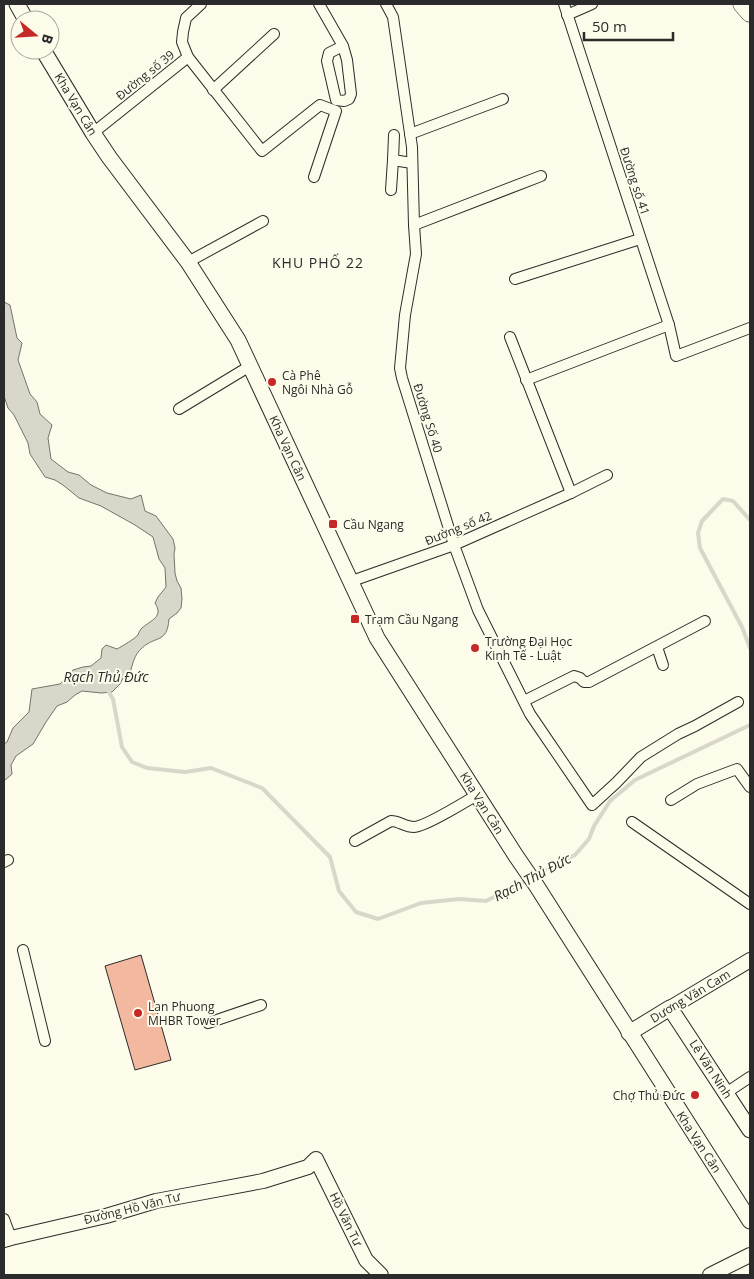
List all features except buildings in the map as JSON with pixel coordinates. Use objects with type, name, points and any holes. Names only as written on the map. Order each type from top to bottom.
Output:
[{"type":"highway","points":[[742,4],[750,13]]},
{"type":"main road","name":"Kha Vạn Cân","points":[[49,60],[93,133],[188,262],[238,340],[377,638],[750,1221]]},
{"type":"main road","name":"Dương Văn Cam","points":[[630,1033],[670,1008]]},
{"type":"main road","name":"Lê Văn Ninh","points":[[670,1008],[750,1130]]},
{"type":"street","name":"Đường số 39","points":[[93,133],[188,57],[182,42],[186,18],[201,4]]},
{"type":"street","points":[[319,4],[343,46],[347,60],[351,94],[349,99],[344,101],[336,100],[327,61],[329,53],[343,46]]},
{"type":"street","name":"Đường Số 40","points":[[386,4],[393,17],[410,134],[416,254],[405,315],[400,368],[454,545],[478,610],[530,714],[592,805],[616,784],[640,758],[678,734],[738,702]]},
{"type":"street","name":"Đường số 41","points":[[564,4],[669,325],[676,356],[750,328]]},
{"type":"street","points":[[567,15],[592,4]]},
{"type":"street","points":[[213,90],[274,34]]},
{"type":"street","points":[[188,57],[262,151],[320,105],[336,110],[314,177]]},
{"type":"street","points":[[410,134],[503,99]]},
{"type":"street","points":[[391,190],[394,135]]},
{"type":"street","points":[[393,160],[412,163]]},
{"type":"street","points":[[414,225],[541,176]]},
{"type":"street","points":[[188,262],[263,221]]},
{"type":"street","points":[[515,279],[640,239]]},
{"type":"street","points":[[526,380],[669,325]]},
{"type":"street","points":[[510,336],[571,493]]},
{"type":"street","points":[[179,409],[250,366]]},
{"type":"street","name":"Đường số 42","points":[[352,582],[454,545],[607,475]]},
{"type":"street","points":[[524,701],[574,676],[584,682],[589,682],[705,621]]},
{"type":"street","points":[[657,647],[663,665]]},
{"type":"street","points":[[671,800],[697,784],[738,769],[750,788]]},
{"type":"street","points":[[355,841],[391,821],[416,827],[439,817],[477,795]]},
{"type":"street","points":[[632,822],[750,904]]},
{"type":"street","points":[[23,950],[45,1042]]},
{"type":"street","name":"Dương Văn Cam","points":[[670,1008],[750,960]]},
{"type":"street","points":[[208,1023],[261,1005]]},
{"type":"street","points":[[726,1093],[750,1078]]},
{"type":"street","name":"Đường Hồ Văn Tư","points":[[7,1239],[106,1216],[156,1201],[263,1181],[308,1167],[316,1159]]},
{"type":"street","name":"Hồ Văn Tư","points":[[316,1159],[366,1260],[381,1275]]},
{"type":"street","points":[[4,1219],[7,1239]]},
{"type":"street","points":[[710,1275],[750,1256]]},
{"type":"water","name":"Rạch Thủ Đức","points":[[4,302],[10,305],[17,338],[22,343],[18,360],[30,394],[37,402],[40,414],[52,425],[48,438],[51,459],[68,472],[79,475],[91,485],[107,493],[131,499],[141,495],[145,511],[156,516],[173,539],[175,573],[181,588],[182,599],[181,608],[169,619],[166,632],[137,653],[130,673],[123,678],[120,684],[112,692],[82,691],[67,702],[57,706],[33,744],[16,756],[11,765],[12,774],[4,781],[4,744],[7,742],[13,728],[29,712],[32,689],[60,684],[73,670],[91,666],[101,658],[102,649],[106,645],[117,649],[134,639],[142,628],[157,615],[155,603],[166,587],[165,568],[159,559],[153,537],[101,506],[79,498],[55,480],[45,477],[30,454],[28,443],[14,415],[8,408],[4,396]]},
{"type":"waterway","name":"Rạch Thủ Đức","points":[[750,520],[733,501],[723,499],[702,521],[698,533],[700,548],[742,627],[750,648]]},
{"type":"waterway","name":"Rạch Thủ Đức","points":[[107,689],[113,699],[122,747],[132,762],[147,768],[185,772],[211,768],[262,788],[330,857],[339,891],[356,912],[378,919],[421,903],[459,899],[486,901],[527,880]]},
{"type":"waterway","name":"Rạch Thủ Đức","points":[[535,875],[575,855],[589,839],[594,826],[610,801],[635,780],[750,725]]},
{"type":"place","name":"Cà Phê Ngôi Nhà Gỗ","points":[[272,382]]},
{"type":"place","name":"Cầu Ngang","points":[[333,524]]},
{"type":"place","name":"Trạm Cầu Ngang","points":[[355,619]]},
{"type":"place","name":"Trường Đại Học Kinh Tế - Luật","points":[[475,648]]},
{"type":"place","name":"Lan Phuong MHBR Tower","points":[[138,1013]]},
{"type":"place","name":"Chợ Thủ Đức","points":[[695,1095]]},
{"type":"district","name":"KHU PHỐ 22","points":[[318,262]]}]
